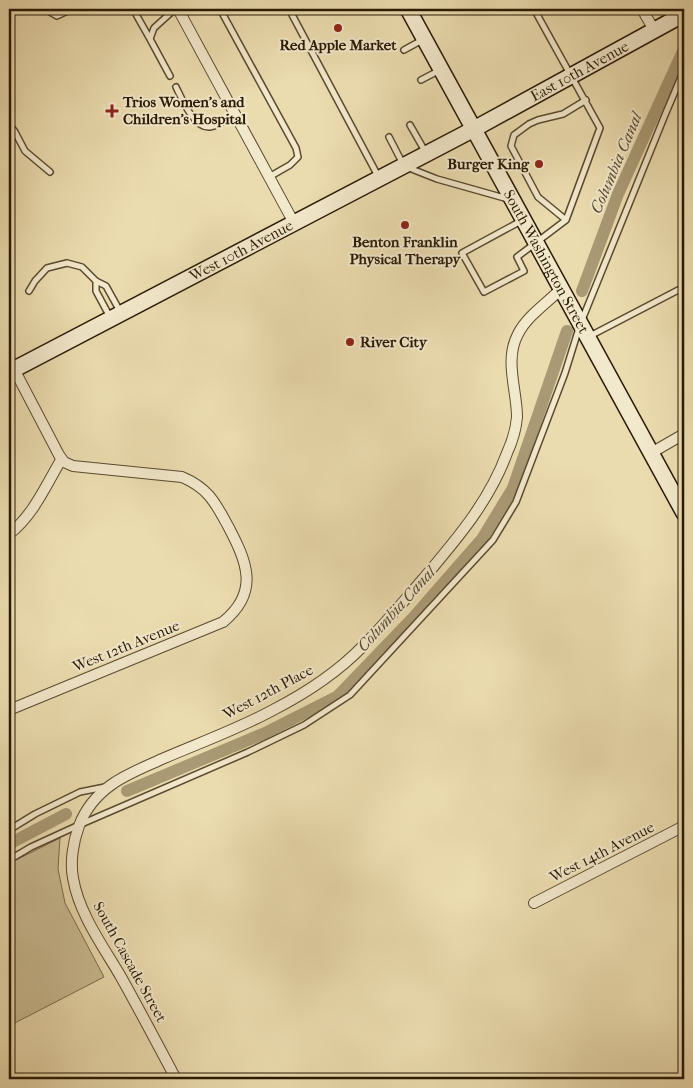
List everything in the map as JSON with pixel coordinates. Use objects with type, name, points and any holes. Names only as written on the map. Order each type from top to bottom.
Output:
[{"type":"main road","name":"South Washington Street","points":[[408,9],[684,513]]},
{"type":"main road","name":"East 10th Avenue","points":[[474,129],[684,14]]},
{"type":"main road","name":"West 10th Avenue","points":[[12,370],[474,129]]},
{"type":"street","points":[[177,9],[294,223]]},
{"type":"street","points":[[642,9],[654,30]]},
{"type":"street","name":"West 12th Place","points":[[79,825],[85,812],[108,787],[122,778],[243,724],[291,700],[330,676],[384,624],[469,524],[490,490],[501,469],[515,428],[516,402],[511,366],[513,344],[525,323],[562,289]]},
{"type":"street","points":[[9,534],[23,521],[62,460],[12,370]]},
{"type":"street","points":[[651,453],[684,434]]},
{"type":"street","name":"West 12th Avenue","points":[[9,710],[212,628],[231,615],[244,596],[246,572],[240,550],[214,501],[200,487],[182,477],[73,466],[62,460]]},
{"type":"street","name":"South Cascade Street","points":[[79,825],[72,862],[72,876],[77,895],[84,913],[134,1000],[176,1079]]},
{"type":"street","name":"West 14th Avenue","points":[[534,904],[684,826]]},
{"type":"lane","points":[[50,12],[57,16],[72,9]]},
{"type":"lane","points":[[133,9],[170,76]]},
{"type":"lane","points":[[150,39],[154,28],[177,9]]},
{"type":"lane","points":[[220,9],[296,148],[298,157],[290,165],[269,178]]},
{"type":"lane","points":[[289,9],[379,178]]},
{"type":"lane","points":[[524,220],[462,253],[484,292],[524,271],[517,257],[566,220],[600,128],[534,9]]},
{"type":"lane","points":[[404,50],[424,39]]},
{"type":"lane","points":[[421,80],[441,69]]},
{"type":"lane","points":[[9,860],[31,847],[79,825],[248,752],[304,725],[350,695],[493,540],[516,502],[565,373],[580,324],[638,178],[684,70]]},
{"type":"lane","points":[[176,87],[196,122],[203,127],[212,127],[235,115]]},
{"type":"lane","points":[[566,220],[538,197],[510,146],[514,135],[529,124],[563,114],[586,100]]},
{"type":"lane","points":[[9,124],[25,151],[50,172]]},
{"type":"lane","points":[[410,125],[426,154]]},
{"type":"lane","points":[[388,137],[404,166],[437,179],[513,200]]},
{"type":"lane","points":[[29,291],[34,281],[47,268],[67,263],[82,267],[96,281],[106,286],[116,316]]},
{"type":"lane","points":[[96,281],[96,291],[116,316]]},
{"type":"lane","points":[[588,338],[684,287]]},
{"type":"lane","points":[[9,830],[35,814],[80,792],[108,787]]},
{"type":"shaded area","points":[[60,838],[58,869],[65,903],[104,977],[9,1026],[9,865]]},
{"type":"waterway","name":"Columbia Canal","points":[[582,291],[618,194],[684,49]]},
{"type":"waterway","name":"Columbia Canal","points":[[127,791],[265,733],[338,696],[413,618],[482,539],[513,488],[567,331]]},
{"type":"waterway","name":"Columbia Canal","points":[[9,844],[66,814]]},
{"type":"place","name":"Red Apple Market","points":[[338,28]]},
{"type":"place","name":"Trios Women's and Children's Hospital","points":[[112,111]]},
{"type":"place","name":"Burger King","points":[[539,164]]},
{"type":"place","name":"Benton Franklin Physical Therapy","points":[[405,225]]},
{"type":"place","name":"River City","points":[[350,342]]}]
